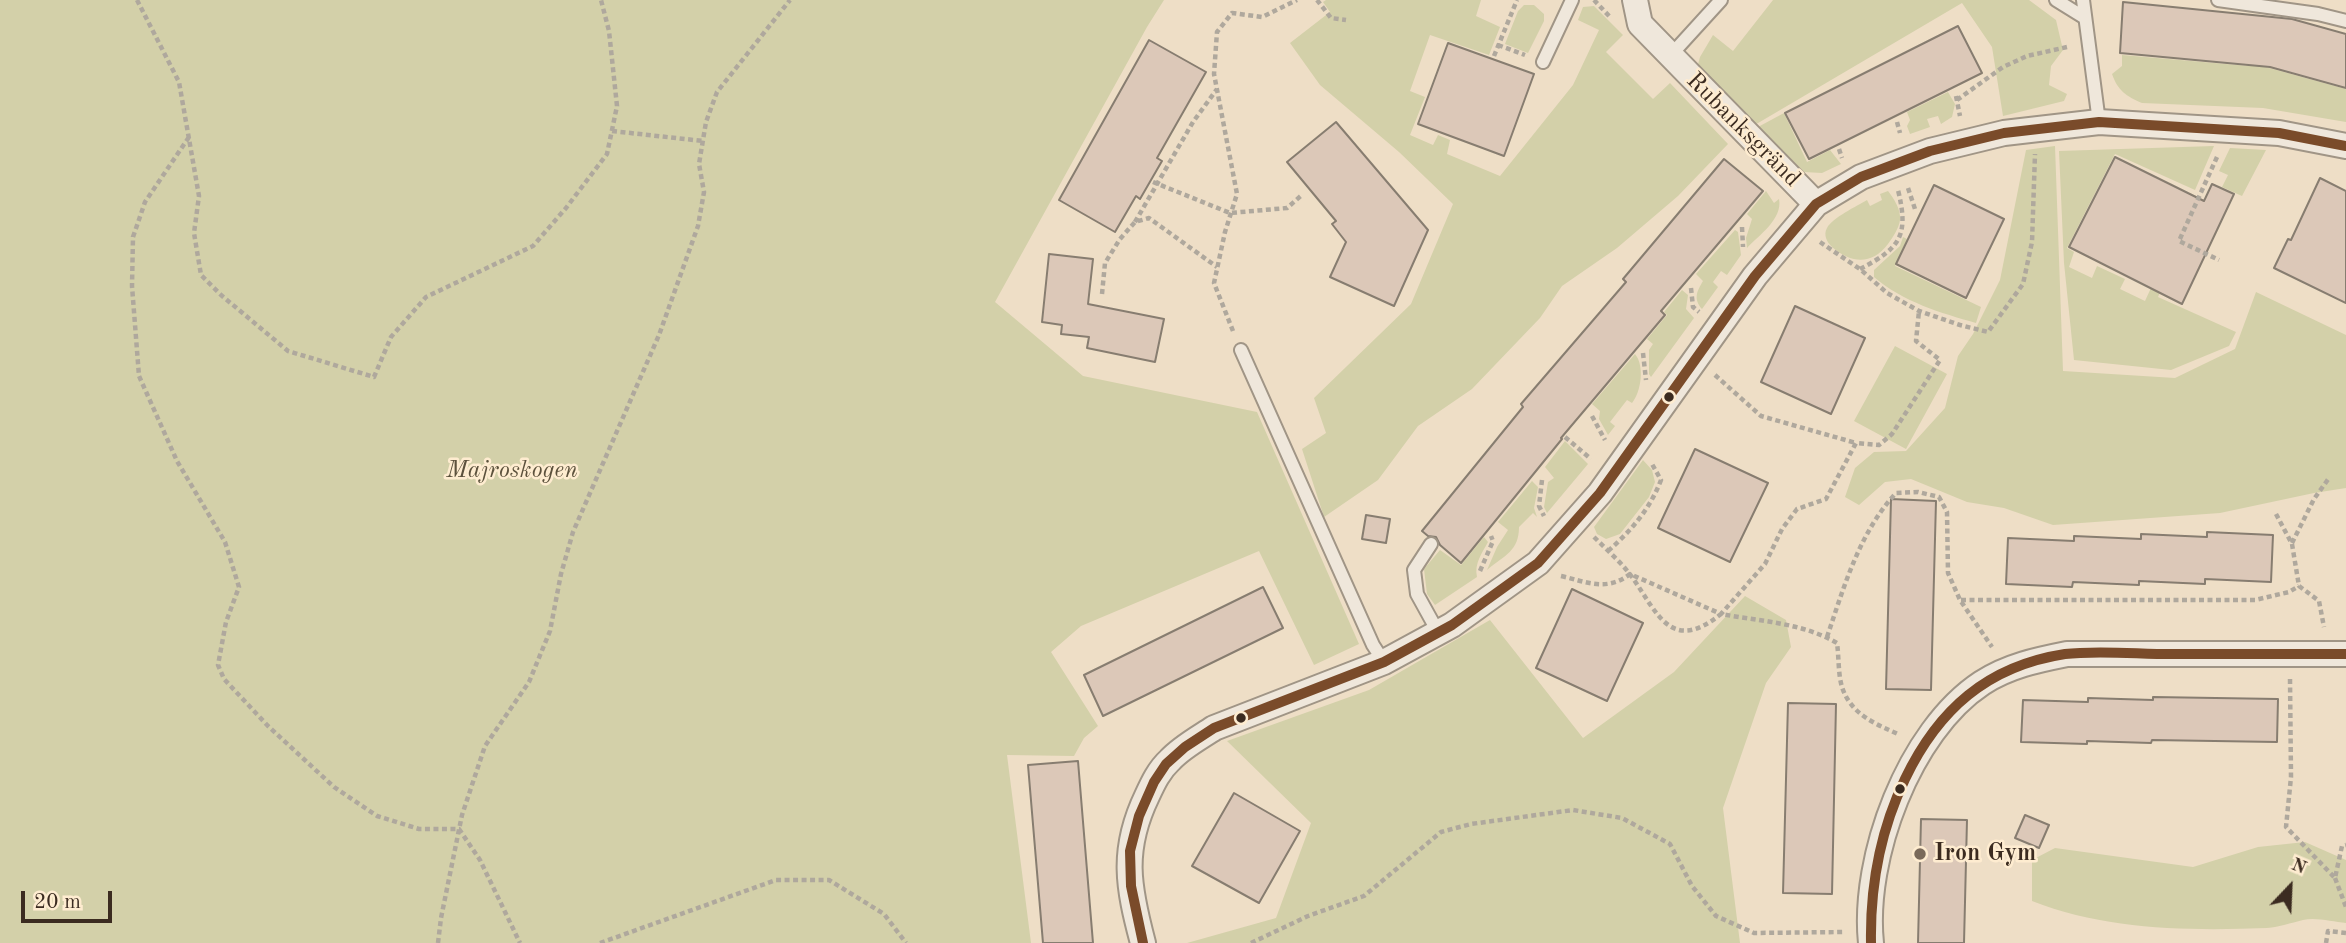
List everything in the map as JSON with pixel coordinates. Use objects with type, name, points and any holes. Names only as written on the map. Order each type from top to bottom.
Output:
[{"type":"street","name":"Rubanksgränd","points":[[1635,0],[1640,23],[1816,204]]},
{"type":"street","points":[[1143,943],[1132,904],[1129,867],[1131,837],[1155,778],[1170,760],[1188,744],[1214,728],[1384,662],[1452,625],[1538,562],[1600,493],[1755,276],[1816,204],[1861,177],[1930,151],[2004,133],[2099,122],[2279,133],[2346,146]]},
{"type":"street","points":[[1871,937],[1873,885],[1882,842],[1895,803],[1911,767],[1938,723],[1959,700],[1983,682],[2033,660],[2067,654],[2338,654]]},
{"type":"lane","points":[[1543,62],[1572,0]]},
{"type":"lane","name":"Rubanksgränd","points":[[1670,56],[1721,0]]},
{"type":"lane","points":[[2056,0],[2085,18]]},
{"type":"lane","points":[[2083,0],[2099,122]]},
{"type":"lane","points":[[2218,0],[2318,14],[2346,21]]},
{"type":"lane","points":[[1241,350],[1373,645],[1384,662]]},
{"type":"lane","points":[[1430,544],[1414,569],[1418,594],[1438,632]]},
{"type":"path","points":[[137,0],[179,82],[199,196],[194,233],[201,275],[288,351],[374,377],[391,337],[426,297],[533,246],[607,154],[617,106],[609,32],[601,0]]},
{"type":"path","points":[[438,943],[459,829],[485,746],[529,682],[550,631],[561,574],[573,532],[659,335],[698,226],[704,192],[699,164],[706,122],[718,92],[790,0]]},
{"type":"path","points":[[1241,350],[1213,283],[1237,194],[1214,74],[1217,32],[1232,13],[1262,18],[1297,0]]},
{"type":"path","points":[[1317,0],[1331,18],[1346,20]]},
{"type":"path","points":[[1494,57],[1517,0]]},
{"type":"path","points":[[1962,127],[1956,98],[2003,67],[2028,56],[2067,47]]},
{"type":"path","points":[[1102,294],[1105,263],[1135,222],[1155,182],[1217,89]]},
{"type":"path","points":[[612,131],[703,141]]},
{"type":"path","points":[[189,137],[145,202],[133,237],[132,286],[139,376],[177,461],[225,542],[239,587],[226,622],[218,664],[224,679],[268,726],[334,787],[377,816],[419,830],[459,829]]},
{"type":"path","points":[[1812,236],[1860,269],[1887,293],[1919,311],[1988,332],[2023,284],[2032,242],[2035,146]]},
{"type":"path","points":[[2218,156],[2179,242],[2219,260]]},
{"type":"path","points":[[1905,177],[1916,212]]},
{"type":"path","points":[[1860,269],[1884,257],[1901,232],[1904,214],[1896,181]]},
{"type":"path","points":[[1155,182],[1230,214],[1287,208],[1303,194]]},
{"type":"path","points":[[1135,222],[1149,218],[1217,267]]},
{"type":"path","points":[[1742,227],[1744,252]]},
{"type":"path","points":[[1691,288],[1693,307],[1702,315],[1708,306]]},
{"type":"path","points":[[1697,358],[1761,415],[1856,443],[1879,445],[1892,433],[1940,360],[1916,341],[1919,311]]},
{"type":"path","points":[[1643,354],[1647,390],[1654,380]]},
{"type":"path","points":[[1592,416],[1607,445],[1612,438]]},
{"type":"path","points":[[1565,437],[1595,461]]},
{"type":"path","points":[[1576,519],[1630,574],[1657,617],[1677,630],[1691,632],[1706,626],[1721,614],[1765,564],[1782,529],[1797,509],[1826,499],[1856,443]]},
{"type":"path","points":[[1588,470],[1601,453]]},
{"type":"path","points":[[1608,551],[1628,534],[1654,498],[1661,480],[1650,462]]},
{"type":"path","points":[[2292,544],[2314,499],[2329,478]]},
{"type":"path","points":[[1542,480],[1538,506],[1546,520],[1552,514]]},
{"type":"path","points":[[1827,637],[1852,564],[1882,509],[1896,493],[1918,492],[1939,497],[1947,512],[1948,573],[1960,600],[2008,670]]},
{"type":"path","points":[[2276,513],[2292,544],[2299,586],[2319,601],[2338,654]]},
{"type":"path","points":[[1482,563],[1493,541],[1491,537]]},
{"type":"path","points":[[1630,574],[1721,614],[1802,629],[1827,637],[1837,643],[1842,687],[1853,708],[1869,722],[1924,746]]},
{"type":"path","points":[[1556,575],[1607,586],[1620,582],[1630,574]]},
{"type":"path","points":[[1960,600],[2255,600],[2289,593],[2299,586]]},
{"type":"path","points":[[2289,653],[2291,777],[2286,827],[2335,878],[2346,907]]},
{"type":"path","points":[[1251,943],[1308,916],[1364,897],[1441,832],[1471,824],[1573,810],[1622,818],[1670,844],[1692,886],[1716,916],[1754,933],[1871,937]]},
{"type":"path","points":[[459,829],[481,860],[520,943]]},
{"type":"path","points":[[2335,878],[2342,846],[2346,845]]},
{"type":"path","points":[[600,943],[776,880],[829,880],[884,914],[906,943]]},
{"type":"path","points":[[2326,943],[2328,931],[2346,933]]},
{"type":"green space","name":"Majroskogen","points":[[0,0],[1164,0],[995,302],[1083,376],[1257,412],[1359,644],[1314,665],[1259,551],[1081,626],[1051,652],[1098,726],[1084,738],[1074,756],[1007,755],[1031,943],[0,943]]},
{"type":"green space","points":[[1481,0],[1476,16],[1500,27],[1489,55],[1430,35],[1410,91],[1425,97],[1410,135],[1433,145],[1438,135],[1450,140],[1447,154],[1500,176],[1573,85],[1599,30],[1578,20],[1583,7],[1594,6],[1623,35],[1606,52],[1653,99],[1670,83],[1728,144],[1678,196],[1617,248],[1562,286],[1540,318],[1472,389],[1418,426],[1378,480],[1324,517],[1302,449],[1326,433],[1314,398],[1411,304],[1453,204],[1399,152],[1320,85],[1290,43],[1330,12],[1323,2]]},
{"type":"green space","points":[[1773,0],[2029,0],[2056,20],[2063,50],[2051,66],[2049,85],[2067,94],[2064,101],[2003,116],[1992,47],[1962,3],[1753,126],[1697,68],[1713,35],[1733,51]]},
{"type":"green space","points":[[1524,5],[1534,5],[1544,14],[1544,21],[1528,53],[1505,44],[1518,11]]},
{"type":"green space","points":[[2122,55],[2249,66],[2251,63],[2346,89],[2346,122],[2263,108],[2142,103],[2123,92],[2114,80],[2112,74],[2122,66]]},
{"type":"green space","points":[[1948,92],[1955,104],[1952,117],[1941,124],[1938,116],[1927,119],[1930,127],[1910,134],[1907,112]]},
{"type":"green space","points":[[1784,113],[1807,162],[1830,150],[1841,164],[1822,173],[1804,172],[1758,127]]},
{"type":"green space","points":[[2055,146],[2063,371],[2175,378],[2235,349],[2256,292],[2346,335],[2346,488],[2220,513],[2053,525],[2004,508],[1967,502],[1911,479],[1885,482],[1859,505],[1845,497],[1855,468],[1874,452],[1906,451],[1945,408],[1958,356],[1973,334],[2000,280],[2026,150]]},
{"type":"green space","points":[[2214,146],[2195,190],[2115,154],[2067,248],[2074,252],[2069,267],[2092,278],[2097,266],[2125,279],[2120,289],[2145,301],[2166,255],[2175,259],[2158,297],[2236,332],[2229,346],[2171,370],[2074,360],[2064,263],[2059,151]]},
{"type":"green space","points":[[2230,148],[2266,150],[2242,196],[2222,187],[2228,175],[2219,171]]},
{"type":"green space","points":[[1766,191],[1774,203],[1779,199],[1777,213],[1769,226],[1747,248],[1746,238],[1752,219],[1747,214]]},
{"type":"green space","points":[[1888,191],[1898,208],[1900,220],[1894,235],[1882,251],[1862,260],[1847,257],[1832,247],[1826,236],[1830,224],[1867,200],[1870,206],[1882,200],[1880,194]]},
{"type":"green space","points":[[1735,230],[1738,232],[1741,255],[1727,275],[1721,271],[1713,282],[1718,287],[1702,309],[1697,295],[1703,281],[1696,274]]},
{"type":"green space","points":[[1903,237],[1907,239],[1895,266],[1981,307],[1976,323],[1910,300],[1874,277],[1874,270],[1900,246]]},
{"type":"green space","points":[[1682,290],[1688,295],[1686,309],[1694,318],[1651,377],[1649,350],[1653,344],[1647,339],[1667,315],[1664,312]]},
{"type":"green space","points":[[1895,346],[1947,374],[1906,449],[1854,421]]},
{"type":"green space","points":[[1635,354],[1641,372],[1638,392],[1632,403],[1627,400],[1610,422],[1615,426],[1608,435],[1599,419],[1600,411],[1592,404]]},
{"type":"green space","points":[[1565,441],[1588,464],[1547,513],[1544,507],[1548,482],[1554,478],[1545,467]]},
{"type":"green space","points":[[1643,460],[1652,470],[1655,482],[1649,497],[1620,534],[1606,539],[1597,534],[1594,527]]},
{"type":"green space","points":[[1532,481],[1538,487],[1534,508],[1537,517],[1533,513],[1519,527],[1514,547],[1487,570],[1508,530],[1498,522]]},
{"type":"green space","points":[[1484,537],[1488,542],[1478,563],[1477,577],[1435,605],[1427,594],[1424,569],[1440,550],[1461,565]]},
{"type":"green space","points":[[1745,596],[1786,620],[1791,647],[1766,683],[1723,808],[1740,943],[1187,943],[1276,918],[1311,823],[1227,741],[1369,690],[1490,620],[1583,738],[1674,672]]},
{"type":"green space","points":[[2305,842],[2346,860],[2346,923],[2313,919],[2267,928],[2148,926],[2089,918],[2032,901],[2032,860],[2055,848],[2193,867],[2258,847]]},
{"type":"building","points":[[2123,2],[2292,19],[2346,34],[2346,88],[2270,67],[2120,53]]},
{"type":"building","points":[[1958,26],[1982,73],[1809,159],[1785,113]]},
{"type":"building","points":[[1149,40],[1206,72],[1157,158],[1162,161],[1140,199],[1136,196],[1115,232],[1059,200]]},
{"type":"building","points":[[1448,43],[1534,74],[1504,156],[1418,124]]},
{"type":"building","points":[[1336,122],[1428,230],[1394,306],[1330,277],[1346,242],[1332,224],[1336,221],[1287,162]]},
{"type":"building","points":[[2115,157],[2204,201],[2212,184],[2234,194],[2182,304],[2069,247]]},
{"type":"building","points":[[1724,159],[1763,191],[1661,311],[1665,315],[1561,438],[1461,563],[1440,545],[1436,537],[1428,536],[1422,531],[1523,407],[1521,404],[1626,282],[1623,279]]},
{"type":"building","points":[[2320,178],[2346,191],[2346,303],[2274,268],[2288,239],[2291,240]]},
{"type":"building","points":[[1934,185],[2004,219],[1966,298],[1896,264]]},
{"type":"building","points":[[1049,254],[1093,259],[1088,304],[1164,319],[1155,362],[1087,348],[1089,337],[1061,334],[1062,325],[1042,322]]},
{"type":"building","points":[[1795,306],[1865,338],[1831,414],[1761,382]]},
{"type":"building","points":[[1695,449],[1768,483],[1730,562],[1658,528]]},
{"type":"building","points":[[1891,499],[1936,501],[1931,690],[1886,689]]},
{"type":"building","points":[[1366,515],[1390,519],[1386,543],[1362,539]]},
{"type":"building","points":[[2207,532],[2273,535],[2271,582],[2205,579],[2205,584],[2139,581],[2139,585],[2073,582],[2072,587],[2006,584],[2008,538],[2074,541],[2074,536],[2141,539],[2141,534],[2207,537]]},
{"type":"building","points":[[1263,587],[1283,628],[1103,716],[1084,675]]},
{"type":"building","points":[[1572,589],[1643,623],[1607,701],[1536,668]]},
{"type":"building","points":[[2153,697],[2278,699],[2277,742],[2021,742],[2023,700],[2088,702],[2088,698],[2153,700]]},
{"type":"building","points":[[1788,703],[1836,704],[1832,894],[1783,893]]},
{"type":"building","points":[[1078,761],[1093,943],[1043,943],[1028,765]]},
{"type":"building","points":[[1234,793],[1300,831],[1259,903],[1192,866]]},
{"type":"building","points":[[2025,815],[2049,825],[2039,848],[2015,838]]},
{"type":"building","points":[[1921,819],[1967,820],[1964,943],[1918,943]]},
{"type":"transit line","points":[[1143,943],[1131,886],[1130,851],[1139,816],[1154,782],[1166,764],[1185,747],[1214,728],[1384,662],[1452,625],[1538,563],[1600,493],[1755,276],[1816,204],[1861,177],[1930,151],[2004,133],[2099,122],[2279,133],[2346,146]]},
{"type":"transit line","points":[[1871,943],[1872,900],[1878,859],[1889,818],[1905,779],[1918,754],[1950,712],[1968,695],[1989,681],[2037,660],[2077,653],[2346,654]]},
{"type":"place","name":"Iron Gym","points":[[1920,854]]}]
